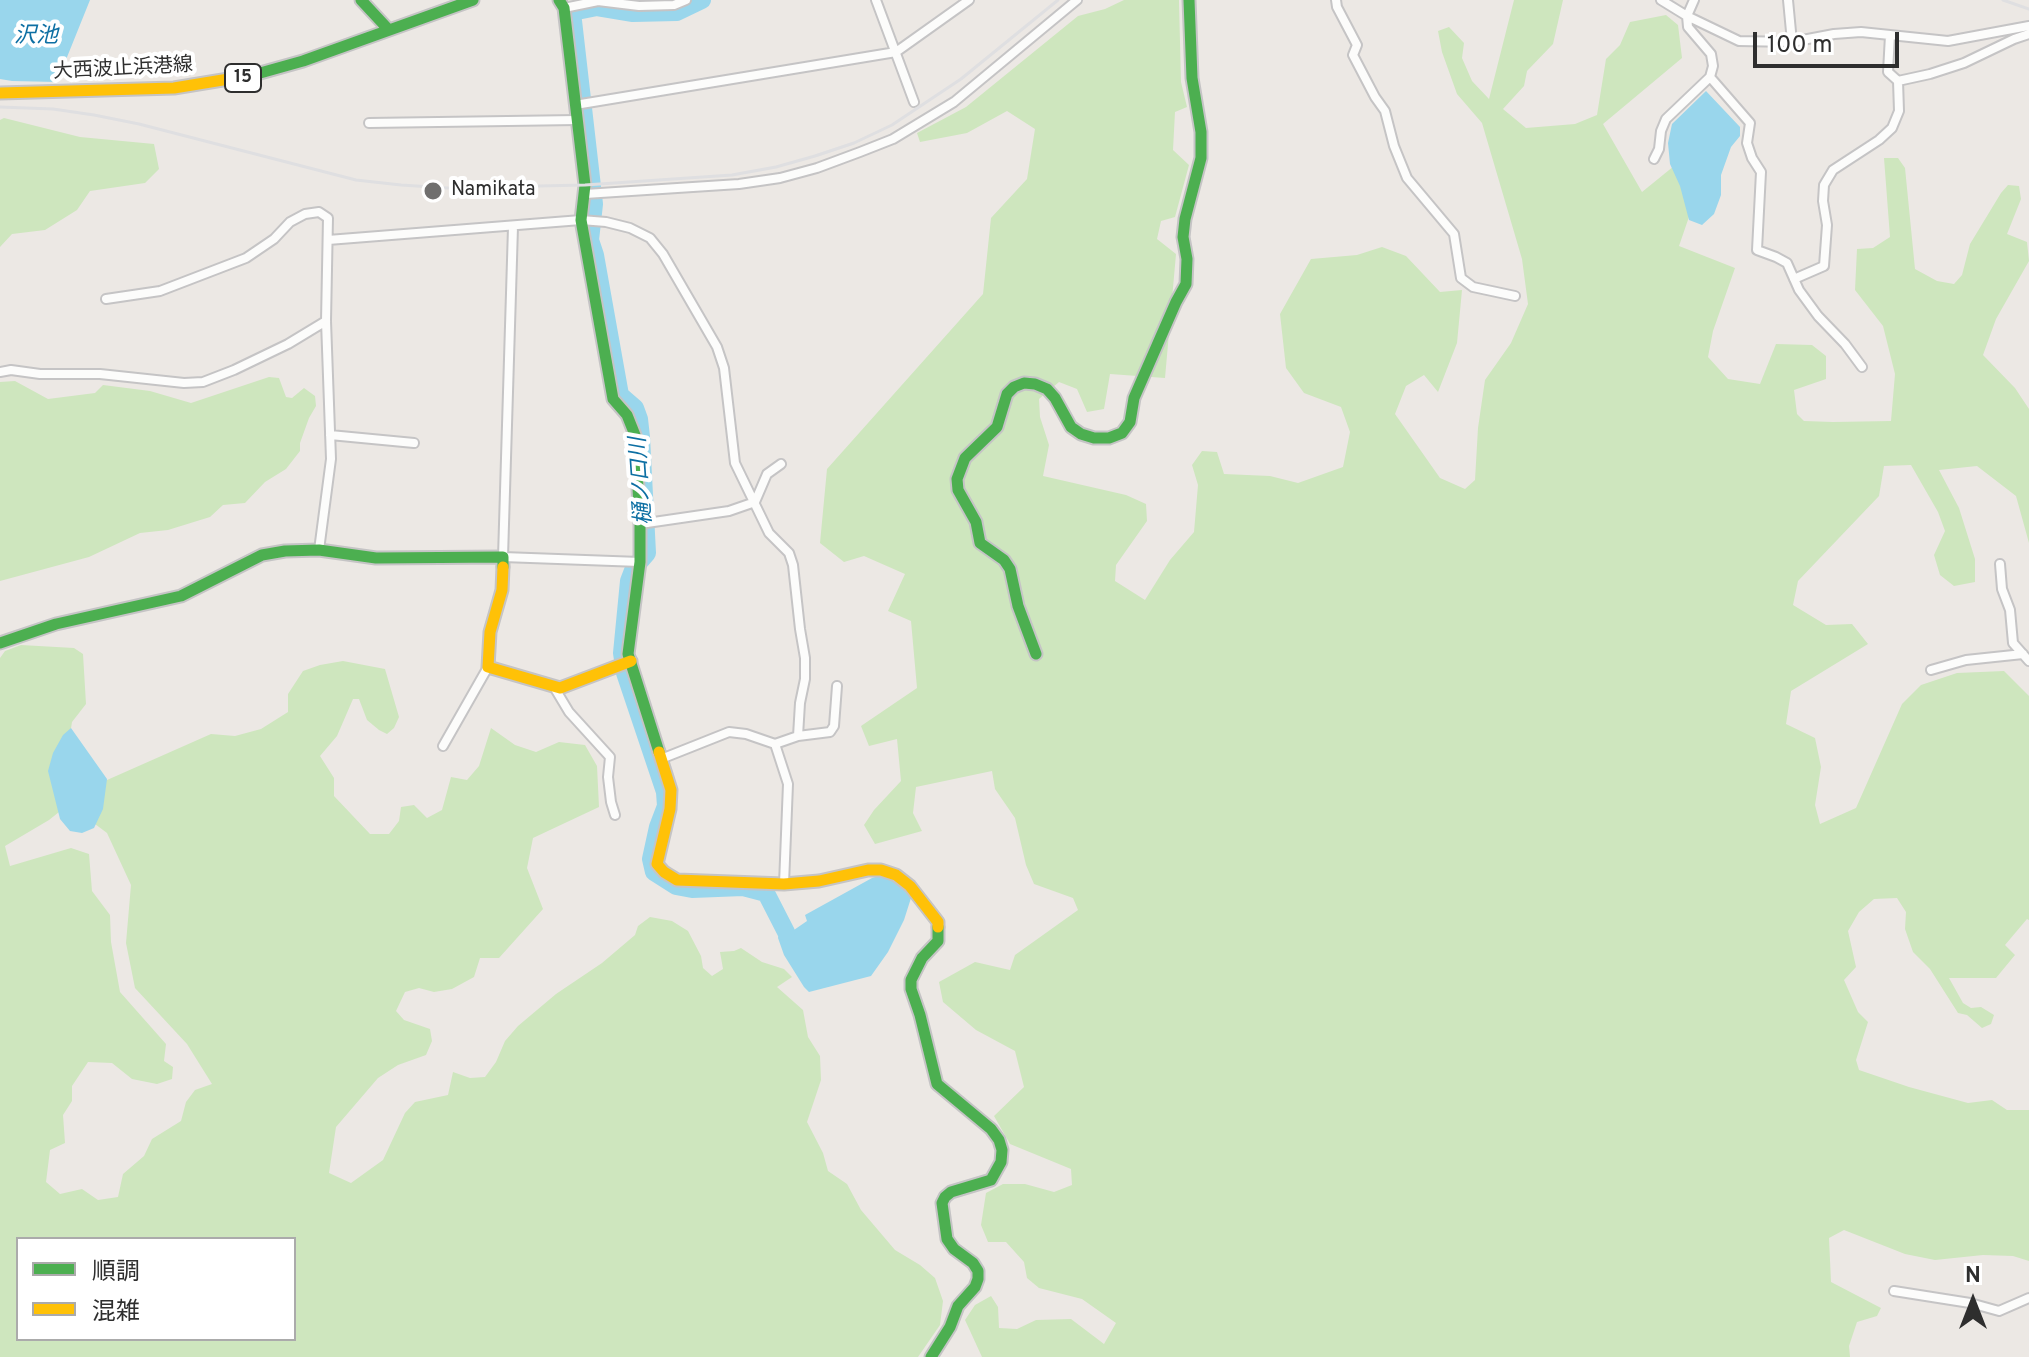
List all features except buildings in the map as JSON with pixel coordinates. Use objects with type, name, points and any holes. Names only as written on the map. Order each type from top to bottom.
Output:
[{"type":"street","points":[[361,0],[388,29]]},
{"type":"street","name":"大西波止浜港線","points":[[0,93],[133,90],[212,83],[254,75],[303,61],[473,0]]},
{"type":"street","points":[[686,0],[674,5],[639,6],[598,1],[561,4],[585,194],[581,220],[613,399],[627,415],[635,435],[640,562],[628,654],[671,790],[670,809],[657,864],[677,880],[784,884],[881,870],[896,875],[910,886],[938,922],[938,941],[922,958],[911,980],[935,1077],[944,1091],[991,1129],[1002,1150],[1001,1162],[991,1180],[951,1192],[942,1203],[947,1239],[954,1249],[973,1263],[978,1279],[958,1306],[950,1327],[931,1357]]},
{"type":"street","points":[[876,0],[914,102]]},
{"type":"street","points":[[575,105],[896,52],[969,0]]},
{"type":"street","points":[[585,194],[739,184],[780,178],[817,168],[893,139],[954,102],[1077,0]]},
{"type":"street","points":[[1036,654],[1018,606],[1010,569],[1004,560],[980,543],[976,522],[958,490],[957,479],[965,458],[997,427],[1007,394],[1024,383],[1047,389],[1071,427],[1081,434],[1109,438],[1122,433],[1130,422],[1134,398],[1186,284],[1185,219],[1201,158],[1201,132],[1192,78],[1189,0]]},
{"type":"street","points":[[1336,0],[1357,45],[1353,55],[1385,111],[1407,178],[1454,234],[1461,278],[1473,287],[1515,296]]},
{"type":"street","points":[[1661,0],[1739,41],[1792,42],[1861,32],[1948,41],[2029,26]]},
{"type":"street","points":[[1654,159],[1666,119],[1710,77],[1713,66],[1711,54],[1688,27],[1687,16],[1694,0]]},
{"type":"street","points":[[1788,0],[1792,42]]},
{"type":"street","points":[[1898,81],[1964,63],[2029,34]]},
{"type":"street","points":[[1794,279],[1824,266],[1827,225],[1824,185],[1833,170],[1879,140],[1892,128],[1899,111],[1898,81],[1888,72],[1890,35]]},
{"type":"street","points":[[1710,77],[1750,123],[1747,143],[1761,172],[1757,250],[1787,263],[1799,290],[1862,367]]},
{"type":"street","points":[[369,123],[577,120]]},
{"type":"street","points":[[106,299],[160,291],[246,258],[274,239],[290,222],[305,214],[319,212],[328,218],[326,321],[331,459],[319,550]]},
{"type":"street","points":[[328,240],[581,220],[630,228],[650,238],[663,254],[717,347],[724,368],[735,463],[769,533],[789,553],[793,565],[805,658],[798,736]]},
{"type":"street","points":[[443,746],[488,667],[490,632],[502,590],[513,227]]},
{"type":"street","points":[[0,372],[100,374],[184,383],[203,382],[288,344],[326,321]]},
{"type":"street","points":[[330,435],[414,443]]},
{"type":"street","points":[[640,524],[729,511],[755,502],[767,474],[781,464]]},
{"type":"street","points":[[0,643],[56,624],[181,596],[262,555],[285,551],[319,550],[376,558],[503,557],[640,562]]},
{"type":"street","points":[[2000,564],[2013,643],[2026,657]]},
{"type":"street","points":[[1931,670],[1966,660],[2026,657]]},
{"type":"street","points":[[488,667],[560,688],[631,661]]},
{"type":"street","points":[[554,686],[569,712],[610,757],[608,777],[615,815]]},
{"type":"street","points":[[661,759],[729,732],[775,744],[798,736],[830,732],[834,726],[837,686]]},
{"type":"street","points":[[775,744],[788,784],[784,884]]},
{"type":"street","points":[[1894,1291],[1970,1303],[1999,1311],[2029,1298]]},
{"type":"green space","points":[[1124,0],[1179,0],[1181,82],[1187,107],[1175,112],[1173,150],[1189,165],[1175,217],[1161,221],[1157,239],[1176,254],[1165,378],[1110,374],[1104,409],[1087,412],[1077,389],[1059,382],[1039,399],[1040,417],[1049,445],[1043,476],[1126,495],[1146,504],[1147,521],[1116,565],[1115,581],[1145,600],[1170,560],[1194,532],[1198,485],[1192,465],[1202,451],[1217,452],[1224,474],[1270,476],[1298,483],[1343,467],[1350,432],[1341,407],[1304,393],[1286,368],[1280,314],[1311,259],[1357,255],[1382,247],[1406,256],[1440,292],[1462,290],[1457,343],[1438,392],[1424,375],[1406,386],[1395,414],[1440,478],[1465,489],[1475,480],[1485,380],[1511,343],[1528,304],[1522,259],[1482,123],[1457,94],[1438,31],[1449,27],[1464,43],[1462,58],[1472,81],[1489,99],[1514,0],[1563,0],[1553,44],[1527,71],[1524,86],[1503,109],[1526,128],[1575,124],[1597,115],[1606,59],[1620,45],[1630,22],[1666,15],[1678,25],[1682,58],[1603,124],[1642,192],[1674,166],[1691,211],[1679,246],[1735,268],[1713,331],[1708,357],[1728,379],[1760,384],[1776,344],[1812,345],[1826,356],[1826,379],[1794,390],[1797,414],[1804,421],[1891,421],[1895,374],[1883,326],[1855,290],[1857,249],[1873,248],[1890,237],[1884,158],[1898,158],[1905,168],[1915,269],[1937,281],[1954,284],[1962,275],[1970,244],[2001,193],[2008,185],[2019,186],[2021,199],[2007,234],[2027,242],[2029,261],[1996,319],[1983,355],[2015,388],[2029,409],[2029,543],[2016,496],[1977,466],[1939,470],[1959,508],[1975,559],[1975,582],[1954,586],[1940,575],[1934,555],[1945,531],[1938,512],[1911,465],[1884,466],[1879,496],[1798,581],[1793,605],[1826,625],[1852,624],[1868,644],[1791,691],[1786,724],[1815,738],[1821,767],[1815,805],[1820,824],[1856,808],[1902,704],[1921,685],[1957,673],[2004,671],[2029,696],[2029,920],[2005,945],[2015,955],[1996,978],[1949,978],[1963,1003],[1971,1008],[1981,1007],[1994,1015],[1991,1024],[1982,1028],[1967,1015],[1958,1013],[1930,969],[1913,952],[1905,929],[1906,912],[1897,898],[1874,899],[1859,912],[1848,931],[1856,967],[1844,980],[1858,1012],[1868,1022],[1856,1060],[1859,1070],[1968,1103],[1992,1100],[2007,1110],[2029,1110],[2029,1261],[2013,1256],[1983,1255],[1935,1260],[1905,1254],[1844,1230],[1829,1238],[1831,1282],[1881,1308],[1877,1316],[1857,1322],[1849,1346],[1850,1357],[982,1357],[965,1320],[975,1305],[991,1296],[998,1307],[999,1328],[1017,1329],[1036,1320],[1071,1319],[1104,1344],[1116,1323],[1082,1299],[1039,1288],[1027,1278],[1024,1262],[1006,1242],[988,1242],[981,1225],[986,1193],[1003,1184],[1025,1184],[1054,1192],[1072,1185],[1071,1169],[1010,1144],[994,1116],[1024,1087],[1015,1051],[976,1030],[943,1002],[939,982],[975,962],[1010,970],[1015,955],[1078,910],[1073,898],[1034,884],[1026,865],[1015,818],[995,789],[992,771],[916,787],[913,813],[922,831],[875,844],[864,825],[901,781],[897,739],[869,746],[861,726],[917,688],[911,621],[888,611],[905,574],[864,556],[844,562],[820,543],[827,469],[983,294],[991,218],[1027,179],[1035,129],[1007,111],[967,133],[920,142],[917,133],[966,107],[1078,16]]},
{"type":"green space","points":[[4,118],[80,137],[154,144],[159,169],[145,183],[90,191],[77,210],[45,230],[12,234],[0,247],[0,120]]},
{"type":"green space","points":[[269,377],[279,378],[286,397],[292,398],[304,388],[315,396],[316,406],[300,443],[300,451],[286,469],[265,482],[245,503],[223,505],[210,517],[168,530],[140,533],[89,557],[0,581],[0,382],[15,381],[48,399],[95,393],[103,385],[150,391],[191,403]]},
{"type":"green space","points":[[21,645],[74,648],[83,654],[86,704],[72,722],[64,808],[5,846],[10,866],[71,848],[89,854],[92,891],[110,915],[111,942],[120,992],[166,1044],[164,1061],[173,1067],[172,1079],[157,1084],[132,1079],[112,1063],[88,1062],[72,1086],[72,1101],[63,1115],[65,1143],[50,1150],[46,1182],[60,1194],[82,1189],[98,1200],[118,1197],[123,1174],[144,1156],[152,1139],[181,1121],[186,1102],[195,1090],[212,1084],[187,1044],[135,988],[126,943],[131,885],[107,833],[91,821],[98,784],[211,734],[235,736],[261,729],[288,712],[288,694],[303,671],[343,661],[385,669],[399,717],[387,734],[367,720],[359,699],[353,699],[337,736],[320,756],[334,778],[334,796],[370,834],[389,834],[399,821],[401,807],[414,805],[427,818],[442,810],[451,777],[467,780],[479,766],[491,728],[515,745],[536,752],[559,742],[585,745],[597,766],[599,807],[533,838],[527,868],[543,909],[499,958],[480,958],[474,977],[452,989],[434,992],[419,988],[405,992],[396,1011],[404,1020],[430,1029],[432,1041],[426,1055],[398,1065],[378,1078],[336,1127],[329,1173],[351,1183],[383,1160],[405,1113],[415,1102],[448,1095],[453,1072],[470,1078],[485,1077],[505,1041],[556,994],[602,963],[635,935],[638,926],[650,917],[672,921],[688,931],[701,956],[703,968],[712,976],[723,969],[720,952],[741,948],[762,962],[784,969],[792,977],[777,987],[803,1010],[808,1037],[820,1056],[821,1080],[807,1122],[823,1153],[828,1171],[847,1184],[861,1210],[895,1250],[935,1278],[943,1301],[940,1325],[918,1357],[0,1357],[0,658],[5,651]]},
{"type":"water","name":"沢池","points":[[0,0],[90,0],[57,82],[0,79]]},
{"type":"water","points":[[1706,91],[1740,127],[1740,136],[1731,147],[1721,175],[1721,195],[1714,214],[1702,225],[1689,220],[1680,186],[1670,164],[1668,143],[1672,124]]},
{"type":"water","points":[[71,728],[107,779],[103,809],[94,828],[82,833],[70,831],[60,819],[48,771],[53,753],[63,735]]},
{"type":"water","points":[[882,875],[898,881],[911,898],[888,952],[871,976],[809,992],[784,955],[778,938],[779,931],[788,927],[791,932],[807,921],[805,915]]},
{"type":"waterway","name":"樋ノ口川","points":[[702,0],[677,12],[633,13],[597,7],[572,12],[594,204],[590,240],[620,395],[635,408],[641,437],[647,553],[634,568],[629,581],[622,653],[625,673],[665,792],[666,806],[651,859],[654,872],[676,886],[692,889],[743,887],[766,893],[786,932]]},
{"type":"railway","points":[[0,107],[53,109],[94,115],[356,180],[401,185],[447,188],[585,185],[732,175],[815,156],[854,143],[892,125],[961,79],[1058,0]]},
{"type":"railway","points":[[2003,0],[2029,9]]},
{"type":"traffic: fast","points":[[361,0],[388,29]]},
{"type":"traffic: fast","points":[[253,75],[303,61],[473,0]]},
{"type":"traffic: fast","points":[[559,0],[564,8],[585,185],[581,220],[613,399],[627,415],[635,435],[640,562],[628,654],[659,752]]},
{"type":"traffic: fast","points":[[1036,654],[1018,606],[1010,569],[1004,560],[980,543],[976,522],[958,490],[957,479],[965,458],[997,427],[1007,394],[1024,383],[1047,389],[1071,427],[1081,434],[1109,438],[1122,433],[1130,422],[1134,398],[1186,284],[1185,219],[1201,158],[1201,132],[1192,78],[1189,0]]},
{"type":"traffic: fast","points":[[0,643],[56,624],[181,596],[262,555],[285,551],[319,550],[376,558],[503,557],[503,567]]},
{"type":"traffic: fast","points":[[931,1357],[950,1327],[958,1306],[978,1279],[973,1263],[954,1249],[947,1239],[942,1203],[951,1192],[991,1180],[1001,1162],[1002,1150],[991,1129],[937,1084],[911,980],[922,958],[938,941],[938,927]]},
{"type":"traffic: slow","points":[[0,93],[174,88],[253,75]]},
{"type":"traffic: slow","points":[[503,567],[502,590],[490,632],[488,667],[560,688],[631,661]]},
{"type":"traffic: slow","points":[[659,752],[671,790],[670,809],[657,864],[664,872],[677,880],[784,884],[881,870],[896,875],[910,886],[938,922],[938,927]]},
{"type":"place","name":"Namikata","points":[[433,191]]}]
